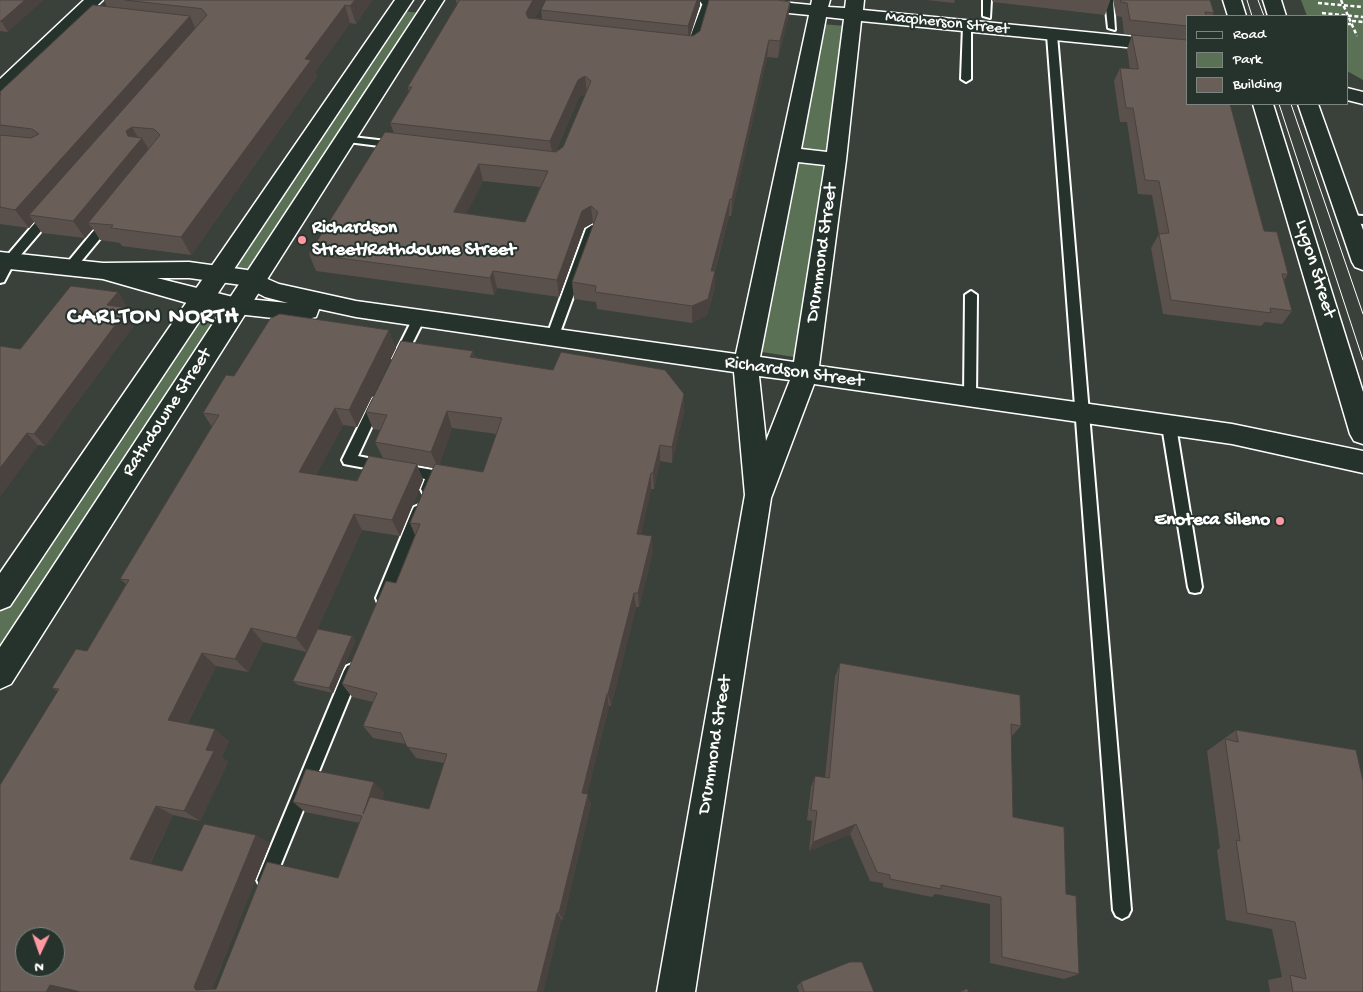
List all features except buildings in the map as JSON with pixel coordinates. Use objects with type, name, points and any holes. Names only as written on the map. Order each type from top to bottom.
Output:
[{"type":"street","name":"Macpherson Street","points":[[708,0],[818,3],[854,6],[987,8],[1052,28],[1186,48]]},
{"type":"street","points":[[1232,0],[1237,15]]},
{"type":"street","points":[[1272,0],[1277,15]]},
{"type":"street","name":"Drummond Street","points":[[757,498],[746,366],[818,3]]},
{"type":"street","points":[[402,4],[432,5]]},
{"type":"street","name":"Rathdowne Street","points":[[0,597],[217,274],[402,4]]},
{"type":"street","name":"Rathdowne Street","points":[[0,674],[432,5]]},
{"type":"street","name":"Macpherson Street","points":[[854,6],[967,26],[1112,28],[1186,35]]},
{"type":"street","name":"Drummond Street","points":[[676,992],[757,498],[805,374],[836,160],[854,6]]},
{"type":"street","points":[[0,66],[57,14],[84,8]]},
{"type":"street","points":[[0,89],[84,8]]},
{"type":"street","points":[[1348,94],[1363,98]]},
{"type":"street","points":[[1348,102],[1363,102]]},
{"type":"street","name":"Lygon Street","points":[[1263,105],[1363,434]]},
{"type":"street","points":[[1308,105],[1355,220],[1363,262]]},
{"type":"street","points":[[788,154],[836,160]]},
{"type":"street","name":"Richardson Street","points":[[3,266],[71,266],[104,271],[201,300],[237,306],[282,311],[356,309]]},
{"type":"street","name":"Richardson Street","points":[[104,271],[170,269],[217,274],[255,281],[273,291],[356,309],[552,338],[1232,434],[1363,440]]},
{"type":"street","name":"Richardson Street","points":[[1232,434],[1363,462]]},
{"type":"lane","points":[[683,47],[693,48],[708,0]]},
{"type":"lane","points":[[1109,0],[1112,28]]},
{"type":"lane","points":[[966,79],[967,26]]},
{"type":"lane","points":[[1052,28],[1122,910]]},
{"type":"lane","points":[[344,139],[405,146]]},
{"type":"lane","points":[[3,266],[58,204]]},
{"type":"lane","points":[[71,266],[115,212]]},
{"type":"lane","points":[[552,338],[592,228]]},
{"type":"lane","points":[[970,397],[971,296]]},
{"type":"lane","points":[[394,368],[419,318]]},
{"type":"lane","points":[[377,612],[434,475],[349,460],[386,385]]},
{"type":"lane","points":[[1169,426],[1195,587]]},
{"type":"lane","points":[[260,894],[358,658]]},
{"type":"path","points":[[1342,0],[1348,15]]},
{"type":"path","points":[[1318,3],[1363,7]]},
{"type":"path","points":[[1322,13],[1339,15]]},
{"type":"path","points":[[1348,16],[1363,17]]},
{"type":"path","points":[[1348,16],[1357,36]]},
{"type":"path","points":[[1348,24],[1363,22]]},
{"type":"green space","points":[[1301,0],[1363,0],[1363,80],[1348,72],[1348,15],[1307,15]]},
{"type":"green space","points":[[401,11],[422,13],[251,272],[229,269]]},
{"type":"green space","points":[[821,24],[846,26],[826,151],[799,148]]},
{"type":"green space","points":[[797,162],[824,165],[794,357],[762,352]]},
{"type":"green space","points":[[195,321],[217,324],[0,660],[0,612]]},
{"type":"tram line","points":[[1247,0],[1252,15]]},
{"type":"tram line","points":[[1258,0],[1264,15]]},
{"type":"tram line","points":[[1279,105],[1363,360]]},
{"type":"tram line","points":[[1291,105],[1363,314]]},
{"type":"place","name":"Richardson Street/Rathdowne Street","points":[[302,240]]},
{"type":"place","name":"Enoteca Sileno","points":[[1280,521]]},
{"type":"district","name":"CARLTON NORTH","points":[[153,318]]}]
